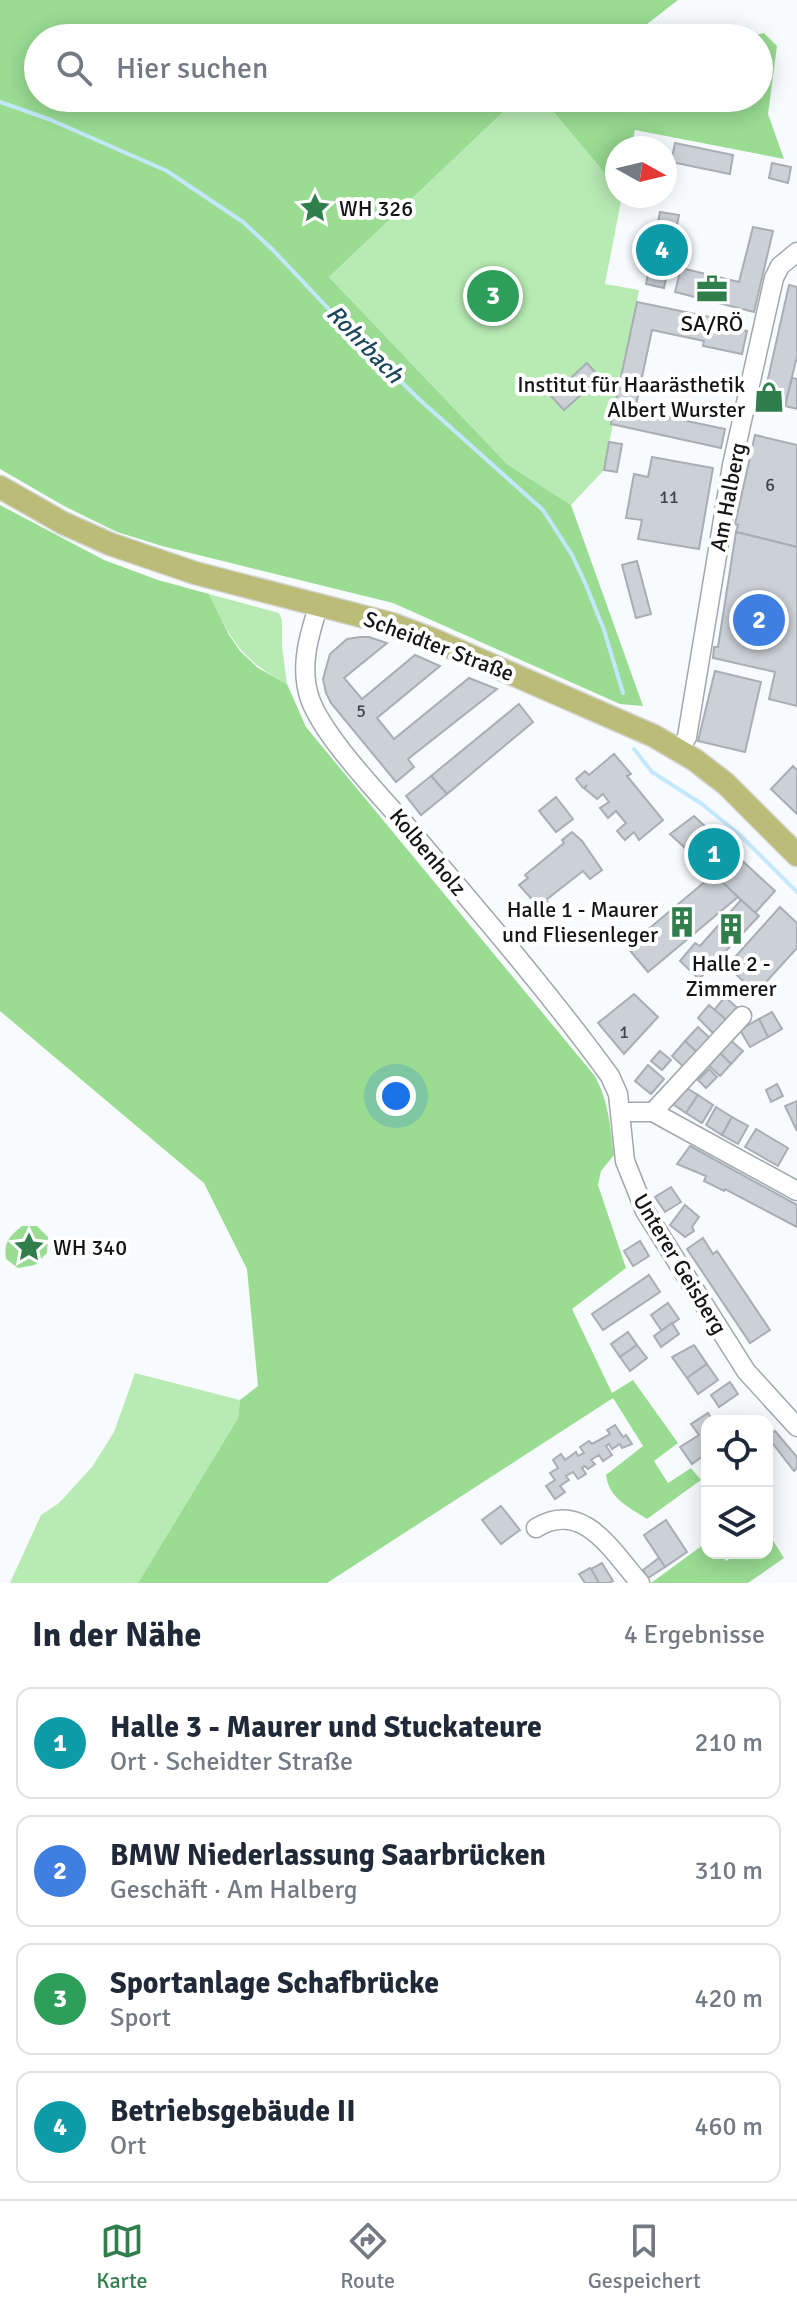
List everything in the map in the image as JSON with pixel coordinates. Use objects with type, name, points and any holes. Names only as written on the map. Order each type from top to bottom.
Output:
[{"type":"main road","name":"Scheidter Straße","points":[[0,487],[63,523],[110,544],[195,573],[392,624],[654,736],[726,784],[797,855]]},
{"type":"street","name":"Am Halberg","points":[[679,750],[687,737],[732,465],[774,278],[780,266],[797,252]]},
{"type":"street","name":"Kolbenholz","points":[[319,604],[305,669],[311,700],[319,719],[361,774],[549,996],[612,1078]]},
{"type":"street","points":[[653,1112],[742,1016]]},
{"type":"street","name":"Unterer Geisberg","points":[[612,1078],[621,1112],[625,1161],[645,1211],[746,1371],[797,1427]]},
{"type":"street","points":[[621,1112],[653,1112],[797,1191]]},
{"type":"street","points":[[536,1528],[548,1521],[565,1518],[581,1523],[599,1537],[640,1583]]},
{"type":"green space","points":[[0,0],[678,0],[647,24],[24,24],[24,112],[503,112],[329,277],[507,464],[571,505],[643,706],[620,704],[393,603],[117,532],[0,469]]},
{"type":"green space","points":[[773,42],[777,46],[773,76]]},
{"type":"green space","points":[[503,112],[554,112],[605,174],[605,208],[620,208],[605,284],[639,290],[604,470],[571,505],[507,464],[329,277]]},
{"type":"green space","points":[[554,112],[768,112],[784,159],[677,136],[635,130],[634,136],[605,136],[605,174]]},
{"type":"green space","points":[[0,505],[104,560],[209,594],[240,651],[258,668],[287,684],[306,727],[594,1075],[606,1104],[614,1155],[601,1171],[598,1185],[626,1268],[572,1309],[612,1393],[633,1380],[678,1443],[654,1461],[668,1483],[691,1468],[701,1480],[647,1519],[621,1502],[611,1490],[606,1475],[643,1446],[613,1398],[327,1583],[138,1583],[238,1418],[240,1400],[258,1386],[247,1269],[204,1183],[0,1011]]},
{"type":"green space","points":[[209,594],[279,613],[287,684],[258,666],[239,647]]},
{"type":"green space","points":[[22,1226],[37,1226],[48,1237],[47,1253],[35,1265],[18,1268],[6,1259],[6,1248],[11,1237]]},
{"type":"green space","points":[[135,1373],[240,1400],[238,1418],[138,1583],[10,1583],[41,1515],[59,1503],[92,1467],[114,1432]]},
{"type":"green space","points":[[773,1540],[784,1558],[748,1583],[651,1583],[701,1546],[701,1559],[773,1559]]},
{"type":"building","points":[[677,143],[733,155],[730,174],[677,163]]},
{"type":"building","points":[[772,163],[791,167],[788,183],[769,178]]},
{"type":"building","points":[[660,212],[679,215],[664,288],[646,284]]},
{"type":"building","points":[[753,227],[773,231],[754,312],[675,292],[681,268],[739,282]]},
{"type":"building","points":[[789,285],[797,287],[797,356],[785,406],[763,401]]},
{"type":"building","points":[[637,302],[710,317],[709,322],[725,326],[726,320],[737,323],[736,328],[747,331],[742,354],[703,346],[704,341],[652,330],[635,410],[725,429],[721,448],[611,424]]},
{"type":"building","points":[[587,363],[600,378],[564,410],[551,396]]},
{"type":"building","points":[[792,378],[797,379],[797,409],[785,406]]},
{"type":"building","points":[[755,435],[797,445],[797,547],[736,532],[738,525],[735,524]]},
{"type":"building","points":[[609,442],[622,444],[617,472],[604,470]]},
{"type":"building","points":[[652,457],[713,468],[699,549],[638,539],[642,520],[626,518],[634,474],[648,477]]},
{"type":"building","points":[[736,532],[797,547],[797,706],[769,699],[775,672],[713,658],[714,647],[718,647]]},
{"type":"building","points":[[637,561],[651,614],[636,618],[622,565]]},
{"type":"building","points":[[360,637],[387,643],[344,678],[362,699],[415,655],[440,666],[377,718],[394,739],[469,678],[497,689],[408,759],[414,767],[396,782],[326,693],[323,679],[330,654],[347,639]]},
{"type":"building","points":[[715,671],[761,682],[745,752],[698,741]]},
{"type":"building","points":[[519,704],[533,722],[447,794],[431,776]]},
{"type":"building","points":[[614,754],[631,774],[627,776],[663,820],[639,840],[634,832],[625,840],[617,831],[626,823],[616,811],[608,818],[600,808],[609,802],[603,794],[597,799],[576,779],[585,771],[589,775]]},
{"type":"building","points":[[793,766],[797,770],[797,814],[771,789]]},
{"type":"building","points":[[431,776],[447,794],[421,815],[406,796]]},
{"type":"building","points":[[556,797],[573,819],[556,832],[539,811]]},
{"type":"building","points":[[694,816],[775,891],[755,913],[670,834]]},
{"type":"building","points":[[572,832],[602,870],[590,879],[583,871],[546,900],[551,906],[543,912],[519,885],[528,878],[525,875],[564,843],[562,840]]},
{"type":"building","name":"Halle 1 - Maurer und Fliesenleger","points":[[714,874],[738,897],[648,972],[627,947]]},
{"type":"building","name":"Halle 2 - Zimmerer","points":[[741,900],[759,916],[699,979],[680,961],[695,943],[700,946]]},
{"type":"building","points":[[780,907],[797,923],[797,948],[756,993],[727,966]]},
{"type":"building","points":[[634,994],[658,1017],[624,1054],[598,1023]]},
{"type":"building","points":[[725,997],[741,1011],[730,1023],[714,1010]]},
{"type":"building","points":[[709,1005],[730,1023],[717,1037],[698,1018]]},
{"type":"building","points":[[772,1012],[782,1029],[768,1037],[759,1019]]},
{"type":"building","points":[[759,1019],[768,1037],[750,1047],[740,1030]]},
{"type":"building","points":[[698,1027],[712,1040],[699,1054],[685,1041]]},
{"type":"building","points":[[728,1038],[743,1051],[731,1064],[717,1050]]},
{"type":"building","points":[[685,1041],[699,1054],[686,1069],[672,1056]]},
{"type":"building","points":[[717,1050],[731,1064],[720,1076],[705,1062]]},
{"type":"building","points":[[660,1051],[671,1060],[662,1070],[651,1061]]},
{"type":"building","points":[[648,1065],[664,1079],[651,1094],[635,1081]]},
{"type":"building","points":[[709,1069],[717,1077],[706,1088],[698,1080]]},
{"type":"building","points":[[777,1084],[783,1096],[771,1102],[766,1090]]},
{"type":"building","points":[[682,1085],[698,1095],[686,1113],[671,1103]]},
{"type":"building","points":[[698,1095],[713,1105],[702,1123],[686,1113]]},
{"type":"building","points":[[797,1101],[797,1131],[785,1106]]},
{"type":"building","points":[[716,1107],[732,1117],[722,1135],[706,1125]]},
{"type":"building","points":[[732,1117],[748,1126],[738,1144],[722,1135]]},
{"type":"building","points":[[756,1129],[788,1148],[778,1166],[745,1147]]},
{"type":"building","points":[[690,1146],[797,1205],[797,1227],[704,1181],[706,1176],[677,1164]]},
{"type":"building","points":[[671,1187],[681,1202],[665,1212],[655,1197]]},
{"type":"building","points":[[685,1205],[699,1217],[692,1227],[694,1231],[685,1237],[670,1225]]},
{"type":"building","points":[[703,1238],[713,1254],[717,1251],[770,1330],[750,1343],[687,1249]]},
{"type":"building","points":[[640,1241],[649,1256],[633,1266],[624,1251]]},
{"type":"building","points":[[649,1275],[660,1292],[603,1330],[592,1314]]},
{"type":"building","points":[[668,1303],[679,1319],[662,1331],[651,1315]]},
{"type":"building","points":[[672,1323],[679,1334],[661,1347],[654,1336]]},
{"type":"building","points":[[628,1332],[637,1345],[620,1357],[611,1344]]},
{"type":"building","points":[[637,1345],[647,1358],[630,1371],[620,1357]]},
{"type":"building","points":[[694,1345],[707,1364],[687,1378],[672,1357]]},
{"type":"building","points":[[707,1364],[718,1380],[698,1394],[687,1378]]},
{"type":"building","points":[[730,1382],[738,1394],[719,1407],[711,1395]]},
{"type":"building","points":[[701,1418],[701,1457],[692,1464],[680,1447],[699,1435],[691,1424]]},
{"type":"building","points":[[615,1425],[632,1444],[622,1448],[620,1444],[612,1449],[609,1444],[606,1446],[612,1455],[603,1461],[599,1455],[591,1460],[595,1464],[588,1469],[585,1466],[582,1468],[586,1474],[578,1479],[573,1472],[566,1476],[569,1480],[560,1486],[565,1492],[555,1499],[546,1486],[555,1480],[550,1473],[558,1468],[553,1460],[561,1454],[565,1460],[576,1452],[578,1456],[584,1453],[580,1447],[610,1434],[607,1430]]},
{"type":"building","points":[[773,1432],[797,1457],[794,1471],[773,1444]]},
{"type":"building","points":[[501,1506],[520,1530],[501,1544],[482,1520]]},
{"type":"building","points":[[666,1520],[687,1552],[665,1567],[644,1535]]},
{"type":"building","points":[[659,1558],[665,1567],[648,1578],[643,1570]]},
{"type":"building","points":[[602,1563],[613,1581],[609,1583],[599,1583],[591,1569]]},
{"type":"building","points":[[590,1568],[599,1583],[585,1583],[579,1574]]},
{"type":"waterway","name":"Rohrbach","points":[[0,102],[24,110]]},
{"type":"waterway","name":"Rohrbach","points":[[28,112],[167,171],[243,222],[420,400],[543,510],[572,555],[586,585],[604,630],[623,693]]},
{"type":"waterway","name":"Rohrbach","points":[[634,749],[652,772],[702,804],[740,835],[797,892]]},
{"type":"place","name":"WH 326","points":[[315,208]]},
{"type":"place","name":"Betriebsgebäude II","points":[[662,250]]},
{"type":"place","name":"SA/RÖ","points":[[712,289]]},
{"type":"place","name":"Sportanlage Schafbrücke","points":[[493,296]]},
{"type":"place","name":"Institut für Haarästhetik Albert Wurster","points":[[769,397]]},
{"type":"place","name":"BMW Niederlassung Saarbrücken","points":[[759,620]]},
{"type":"place","name":"Halle 3 - Maurer und Stuckateure","points":[[714,854]]},
{"type":"place","name":"Halle 1 - Maurer und Fliesenleger","points":[[682,922]]},
{"type":"place","name":"Halle 2 - Zimmerer","points":[[731,929]]},
{"type":"place","name":"WH 340","points":[[29,1247]]}]
